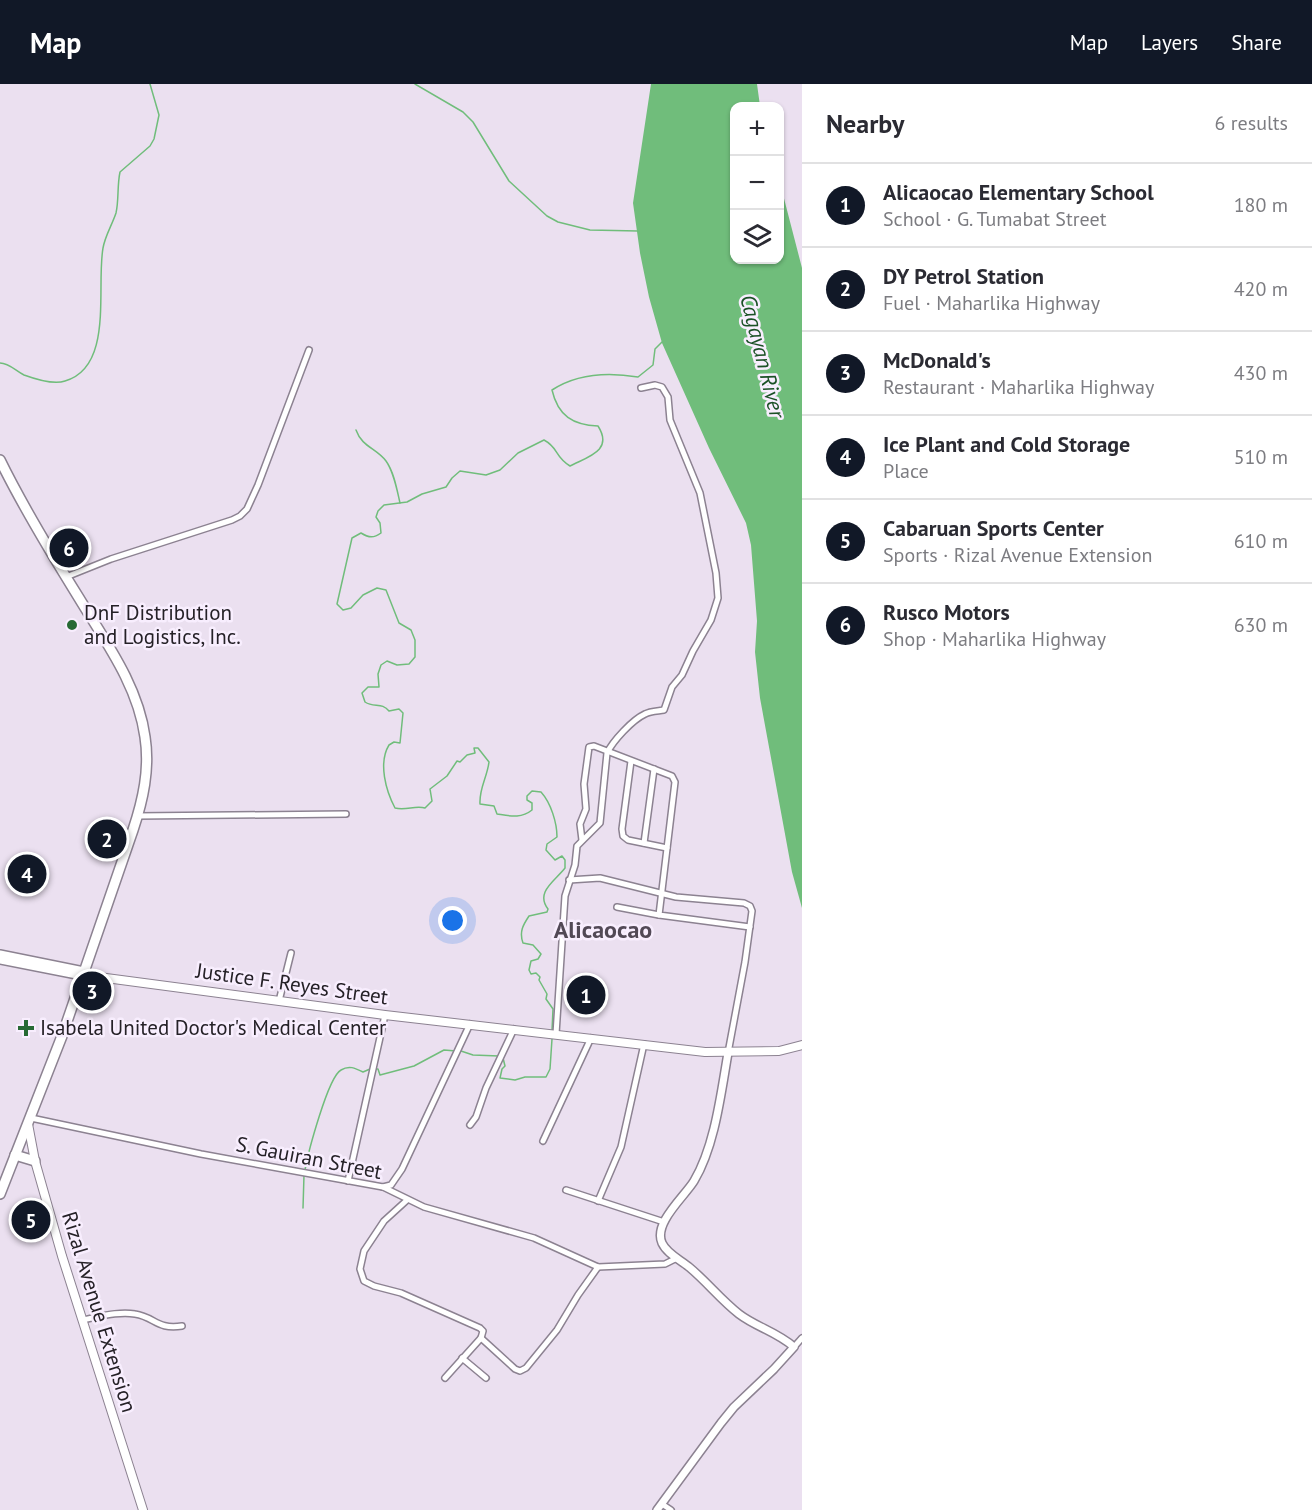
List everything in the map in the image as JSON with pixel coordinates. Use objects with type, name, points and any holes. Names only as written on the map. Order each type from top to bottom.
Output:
[{"type":"main road","points":[[0,460],[22,502],[130,686],[142,718],[146,737],[147,767],[137,816],[86,974],[0,1194]]},
{"type":"main road","name":"Justice F. Reyes Street","points":[[86,974],[385,1015],[705,1052],[779,1051],[802,1045]]},
{"type":"main road","name":"Rizal Avenue Extension","points":[[29,1121],[35,1161],[82,1320],[143,1510]]},
{"type":"main road","points":[[15,1155],[35,1161]]},
{"type":"street","points":[[66,577],[111,559],[232,520],[243,513],[258,485],[309,350]]},
{"type":"street","points":[[553,1034],[565,896],[575,866],[576,850],[582,840],[600,823],[608,753],[611,745],[645,714],[664,710],[672,687],[682,675],[711,620],[718,598],[716,573],[700,493],[670,420],[668,397],[662,387],[656,385],[641,388]]},
{"type":"street","points":[[582,840],[580,824],[586,809],[584,784],[588,749],[591,746],[672,776],[675,782],[659,915]]},
{"type":"street","points":[[632,761],[622,832],[625,839],[668,848]]},
{"type":"street","points":[[644,843],[654,769]]},
{"type":"street","points":[[137,816],[346,814]]},
{"type":"street","points":[[569,880],[600,878],[676,897],[747,904],[752,911],[721,1094],[705,1157],[695,1179],[664,1222],[660,1234],[668,1251],[739,1314],[778,1335],[794,1347]]},
{"type":"street","points":[[617,907],[750,927]]},
{"type":"street","points":[[279,1001],[291,953]]},
{"type":"street","points":[[0,954],[86,974]]},
{"type":"street","points":[[0,960],[86,974]]},
{"type":"street","points":[[348,1181],[385,1015]]},
{"type":"street","points":[[383,1188],[392,1185],[402,1169],[470,1024]]},
{"type":"street","points":[[470,1125],[476,1117],[486,1088],[514,1029]]},
{"type":"street","points":[[543,1141],[591,1038]]},
{"type":"street","points":[[598,1201],[621,1147],[644,1044]]},
{"type":"street","name":"S. Gauiran Street","points":[[29,1121],[383,1188],[406,1200],[502,1230],[521,1233],[598,1267],[665,1264],[677,1258]]},
{"type":"street","points":[[566,1190],[664,1222]]},
{"type":"street","points":[[406,1200],[384,1221],[364,1251],[360,1269],[364,1281],[374,1286],[402,1293],[483,1330],[481,1338],[445,1378]]},
{"type":"street","points":[[481,1338],[515,1370],[520,1371],[526,1368],[557,1330],[598,1267]]},
{"type":"street","points":[[82,1320],[132,1313],[142,1315],[163,1326],[182,1326]]},
{"type":"street","points":[[657,1510],[721,1422],[802,1338]]},
{"type":"street","points":[[462,1358],[486,1378]]},
{"type":"street","points":[[662,1504],[672,1510]]},
{"type":"shaded area","points":[[34,1199],[43,1237],[28,1241],[19,1202]]},
{"type":"water","name":"Cagayan River","points":[[651,84],[757,84],[759,102],[730,102],[730,264],[784,264],[784,198],[802,268],[802,908],[792,872],[760,698],[755,652],[757,621],[751,545],[746,523],[709,448],[662,343],[649,297],[633,203]]},
{"type":"waterway","points":[[0,363],[28,377],[56,382],[65,381],[80,373],[91,360],[100,324],[103,248],[116,213],[120,172],[150,146],[154,139],[159,115],[150,84]]},
{"type":"waterway","points":[[415,84],[463,112],[473,122],[509,181],[547,216],[558,222],[590,230],[638,231]]},
{"type":"waterway","points":[[552,1031],[553,1009],[546,999],[547,994],[539,980],[540,977],[536,973],[531,974],[529,970],[531,961],[538,959],[541,954],[533,945],[523,943],[521,935],[529,916],[547,912],[545,892],[565,868],[565,860],[562,856],[555,860],[546,850],[547,844],[557,837],[555,820],[548,802],[541,792],[532,791],[527,796],[527,800],[532,803],[532,810],[524,815],[515,816],[497,814],[494,806],[480,804],[489,762],[478,748],[474,748],[475,753],[467,755],[460,762],[457,761],[447,776],[430,789],[432,801],[425,808],[395,808],[384,777],[384,760],[389,745],[394,742],[400,743],[403,713],[399,709],[389,711],[384,707],[368,704],[362,693],[368,687],[379,687],[378,674],[381,665],[387,661],[397,665],[409,664],[415,657],[415,640],[411,630],[399,623],[386,590],[377,588],[363,595],[351,608],[343,610],[337,604],[352,538],[361,533],[371,537],[381,533],[380,523],[376,517],[384,505],[407,502],[422,494],[446,487],[460,471],[486,475],[500,470],[518,453],[544,440],[570,466],[591,456],[603,442],[598,426],[581,424],[568,417],[558,406],[552,390],[572,380],[594,375],[638,377],[653,365],[655,349],[662,342]]},
{"type":"waterway","points":[[356,430],[365,444],[389,465],[400,503]]},
{"type":"waterway","points":[[461,1051],[473,1055],[503,1058],[505,1066],[500,1078],[515,1080],[525,1077],[546,1077],[550,1069],[552,1039]]},
{"type":"waterway","points":[[375,1069],[378,1069],[380,1075],[414,1066],[444,1050],[456,1051]]},
{"type":"waterway","points":[[305,1170],[319,1116],[336,1076],[341,1070],[349,1067],[363,1072],[370,1069]]},
{"type":"waterway","points":[[303,1208],[304,1175]]},
{"type":"place","name":"Rusco Motors","points":[[69,548]]},
{"type":"place","name":"DnF Distribution and Logistics, Inc.","points":[[72,625]]},
{"type":"place","name":"DY Petrol Station","points":[[107,839]]},
{"type":"place","name":"Ice Plant and Cold Storage","points":[[27,874]]},
{"type":"place","name":"McDonald's","points":[[92,991]]},
{"type":"place","name":"Alicaocao Elementary School","points":[[586,995]]},
{"type":"place","name":"Isabela United Doctor's Medical Center","points":[[26,1028]]},
{"type":"place","name":"Cabaruan Sports Center","points":[[31,1220]]},
{"type":"district","name":"Alicaocao","points":[[603,930]]}]
